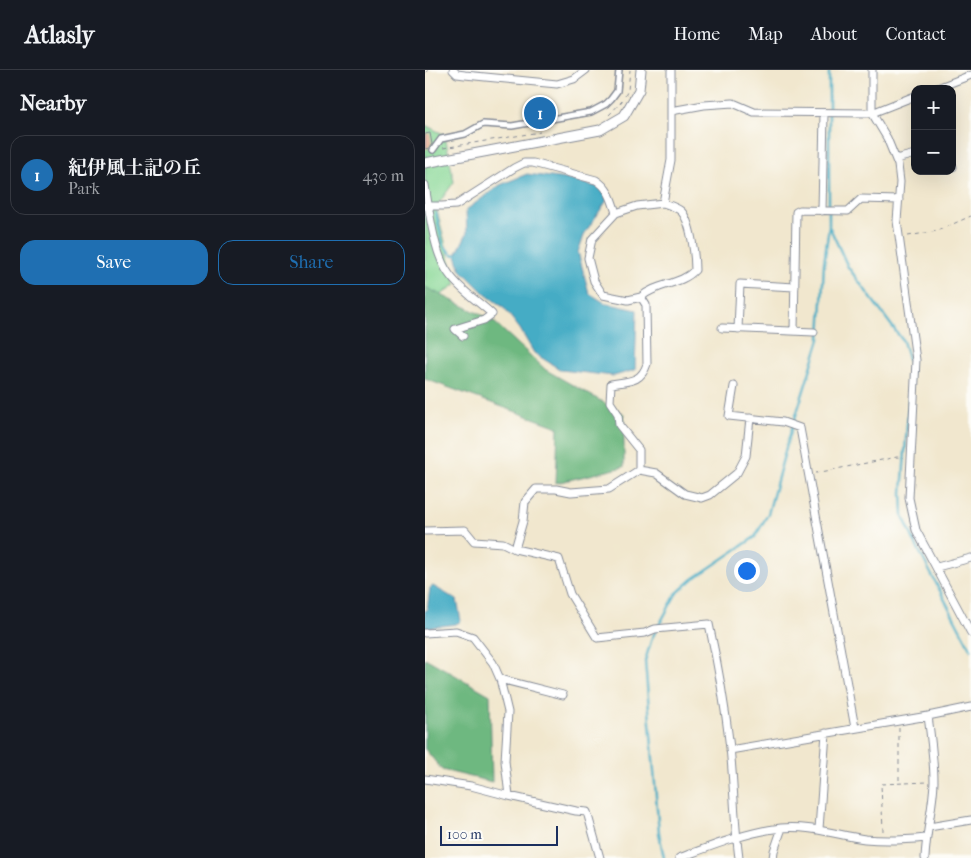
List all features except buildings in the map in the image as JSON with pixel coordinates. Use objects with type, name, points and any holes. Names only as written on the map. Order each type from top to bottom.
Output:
[{"type":"street","points":[[453,70],[457,74],[547,84],[566,82],[586,70]]},
{"type":"street","points":[[433,150],[441,139],[465,134],[483,124],[519,125],[591,112],[606,104],[617,90],[619,70]]},
{"type":"street","points":[[425,163],[600,130],[624,116],[639,90],[641,70]]},
{"type":"street","points":[[663,202],[671,160],[671,70]]},
{"type":"street","points":[[872,70],[872,113],[887,138],[896,159],[900,182],[897,221],[916,360],[909,498],[916,530],[971,633]]},
{"type":"street","points":[[945,85],[971,75]]},
{"type":"street","points":[[671,111],[704,105],[733,103],[753,112],[872,113],[911,98]]},
{"type":"street","points":[[822,211],[823,113]]},
{"type":"street","points":[[896,159],[911,155]]},
{"type":"street","points":[[427,205],[456,205],[514,168],[525,163],[533,163],[596,180],[604,185],[616,213]]},
{"type":"street","points":[[425,185],[427,205],[440,258],[448,274],[460,287],[492,314],[484,320],[455,329],[463,336]]},
{"type":"street","points":[[794,331],[796,212],[800,210],[848,211],[861,199],[899,200]]},
{"type":"street","points":[[663,202],[681,211],[685,217],[695,256],[695,270],[688,277],[656,288],[641,297],[628,300],[603,295],[594,280],[587,258],[592,239],[616,213],[637,206],[663,202]]},
{"type":"street","points":[[738,329],[740,284],[795,287]]},
{"type":"street","points":[[639,470],[639,450],[619,425],[617,414],[610,402],[611,384],[637,380],[644,373],[647,364],[647,305],[641,297]]},
{"type":"street","points":[[722,328],[814,332]]},
{"type":"street","points":[[734,386],[729,416],[783,422],[800,428],[855,728]]},
{"type":"street","points":[[515,549],[523,521],[525,502],[536,489],[556,489],[571,492],[609,489],[639,470],[656,473],[685,494],[703,498],[710,495],[737,473],[747,456],[750,418]]},
{"type":"street","points":[[425,531],[465,530],[474,541],[503,543],[515,549],[559,559],[570,594],[597,638],[645,633],[655,629],[709,624],[722,684],[730,750],[739,858]]},
{"type":"street","points":[[937,568],[971,558]]},
{"type":"street","points":[[425,633],[456,631],[473,637],[493,663],[500,679],[508,712],[505,761],[509,796]]},
{"type":"street","points":[[500,679],[563,695]]},
{"type":"street","points":[[730,750],[971,707]]},
{"type":"street","points":[[925,858],[934,782],[933,754],[928,716]]},
{"type":"street","points":[[819,830],[826,733]]},
{"type":"street","points":[[425,779],[471,786],[587,812],[600,858]]},
{"type":"street","points":[[929,827],[971,820]]},
{"type":"street","points":[[773,858],[782,828]]},
{"type":"street","points":[[679,858],[736,838],[782,828],[819,830],[865,839],[926,838]]},
{"type":"path","points":[[425,73],[428,70]]},
{"type":"path","points":[[899,238],[937,231],[971,216]]},
{"type":"path","points":[[809,474],[897,457]]},
{"type":"path","points":[[899,721],[899,782]]},
{"type":"path","points":[[884,840],[881,784],[934,782]]},
{"type":"green space","points":[[425,125],[445,135],[454,182],[436,207],[456,284],[429,304],[425,292]]},
{"type":"green space","points":[[425,287],[492,320],[546,370],[624,414],[624,467],[556,483],[558,427],[425,379]]},
{"type":"green space","points":[[425,658],[490,695],[492,782],[442,770],[425,749]]},
{"type":"water","points":[[527,174],[566,179],[602,188],[607,200],[585,233],[578,252],[589,293],[605,303],[637,310],[635,370],[614,376],[561,370],[534,353],[520,329],[503,307],[485,294],[461,270],[456,255],[467,233],[466,210],[500,185]]},
{"type":"water","points":[[433,586],[457,600],[461,621],[456,624],[425,628],[425,611],[427,610],[430,588]]},
{"type":"waterway","points":[[664,858],[659,833],[645,661],[652,638],[676,594],[693,579],[755,537],[768,514],[787,444],[820,339],[824,263],[829,226],[829,70]]},
{"type":"waterway","points":[[436,213],[443,245],[452,254],[456,255]]},
{"type":"waterway","points":[[830,228],[848,267],[903,341],[911,370],[902,493],[903,516],[916,545],[971,650]]},
{"type":"place","name":"紀伊風土記の丘","points":[[540,113]]}]
